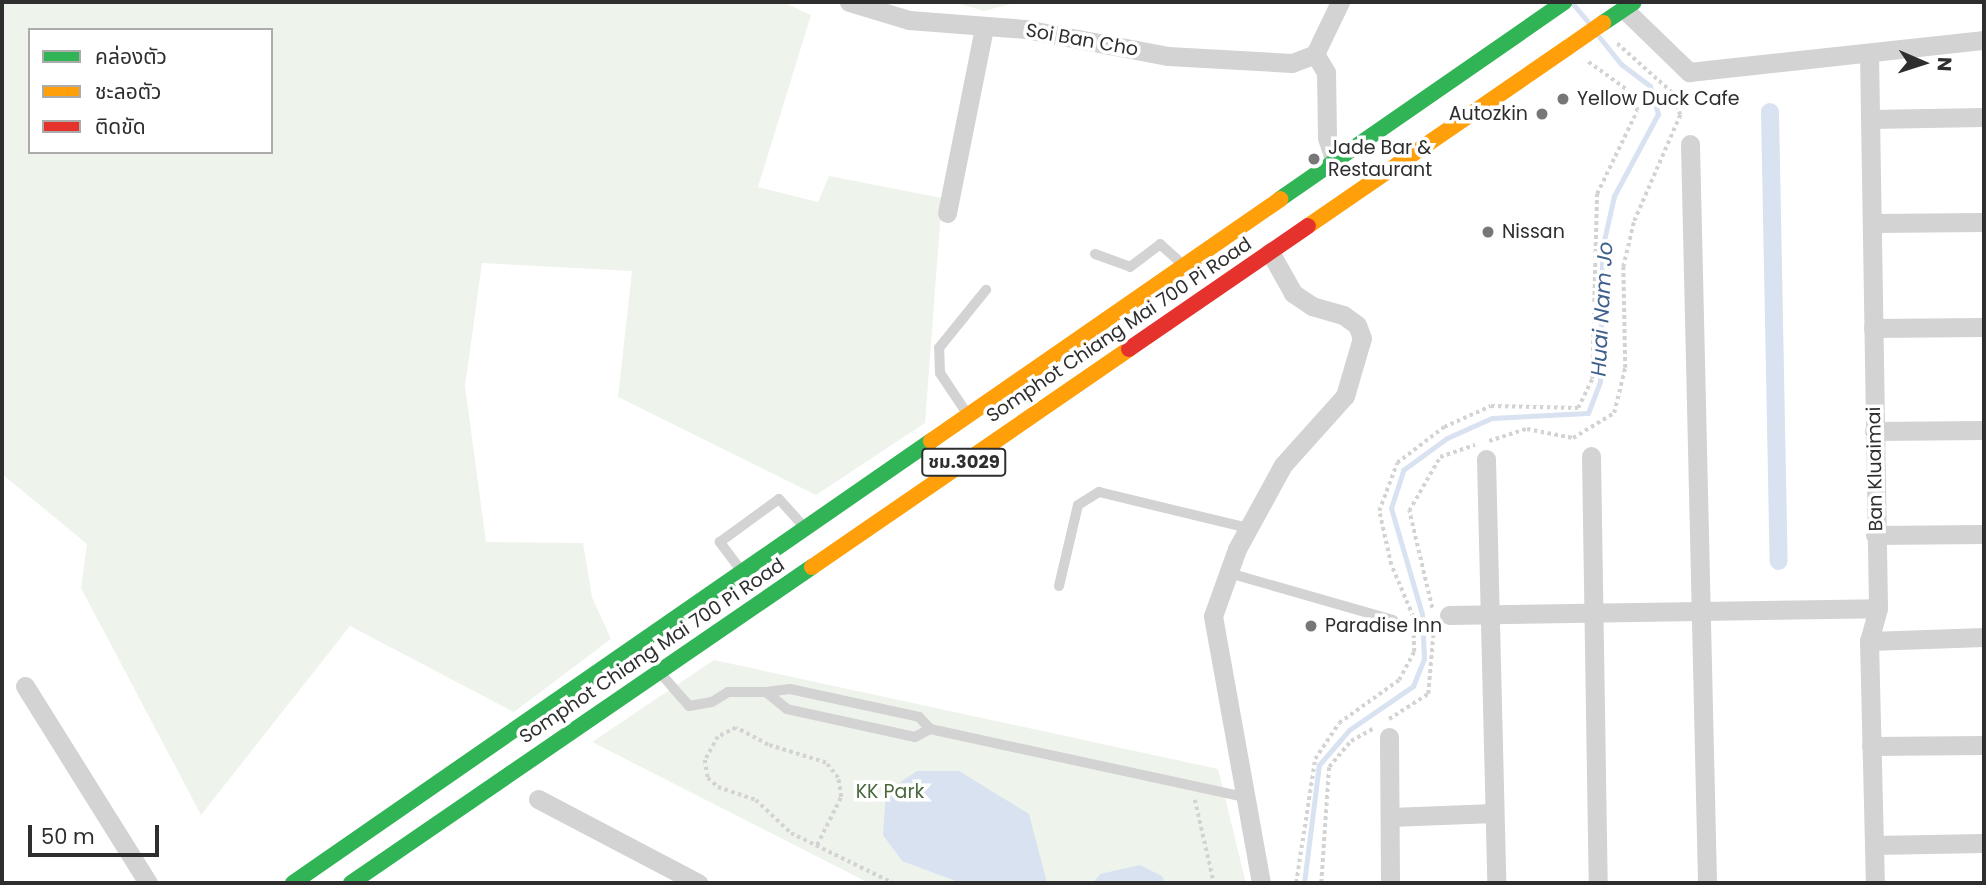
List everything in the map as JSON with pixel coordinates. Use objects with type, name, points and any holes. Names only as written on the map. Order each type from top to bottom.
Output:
[{"type":"main road","name":"Somphot Chiang Mai 700 Pi Road","points":[[293,883],[1565,2]]},
{"type":"main road","name":"Somphot Chiang Mai 700 Pi Road","points":[[351,883],[1629,5]]},
{"type":"street","name":"Soi Ban Cho","points":[[849,2],[908,20],[984,28],[1025,29],[1168,56],[1292,63],[1315,54]]},
{"type":"street","points":[[1335,161],[1326,138],[1326,72],[1315,54],[1340,2]]},
{"type":"street","points":[[1629,5],[1689,72],[1984,40]]},
{"type":"street","points":[[947,213],[984,28]]},
{"type":"street","name":"Ban Kluaimai","points":[[1869,53],[1878,608],[1869,641],[1875,883]]},
{"type":"street","points":[[1870,119],[1984,117]]},
{"type":"street","points":[[1690,144],[1703,611],[1707,883]]},
{"type":"street","points":[[1871,223],[1984,222]]},
{"type":"street","points":[[1261,883],[1213,616],[1248,528],[1283,465],[1345,396],[1362,338],[1357,325],[1343,315],[1312,306],[1293,293],[1270,252]]},
{"type":"street","points":[[1873,328],[1984,327]]},
{"type":"street","points":[[1874,431],[1984,430]]},
{"type":"street","points":[[1591,456],[1598,883]]},
{"type":"street","points":[[1486,459],[1496,883]]},
{"type":"street","points":[[1875,535],[1984,534]]},
{"type":"street","points":[[1449,615],[1878,608]]},
{"type":"street","points":[[1869,641],[1984,638]]},
{"type":"street","points":[[24,686],[148,883]]},
{"type":"street","points":[[1389,737],[1390,883]]},
{"type":"street","points":[[1871,746],[1984,745]]},
{"type":"street","points":[[538,799],[670,877],[698,883]]},
{"type":"street","points":[[1390,817],[1494,813]]},
{"type":"street","points":[[1874,845],[1984,843]]},
{"type":"lane","points":[[1095,254],[1130,267],[1160,244],[1184,266]]},
{"type":"lane","points":[[968,415],[940,373],[939,348],[986,290]]},
{"type":"lane","points":[[1059,586],[1078,505],[1099,492],[1248,528]]},
{"type":"lane","points":[[742,572],[720,542],[779,499],[805,528]]},
{"type":"lane","points":[[1229,573],[1392,620]]},
{"type":"lane","points":[[660,671],[689,706],[728,692],[790,689],[919,717],[930,729],[1244,797]]},
{"type":"lane","points":[[766,692],[787,709],[915,737],[930,729]]},
{"type":"path","points":[[1321,883],[1329,767],[1351,741],[1428,694],[1434,616],[1409,511],[1440,457],[1528,429],[1573,438],[1614,413],[1625,368],[1623,267],[1634,220],[1680,115],[1672,93],[1619,47]]},
{"type":"path","points":[[817,845],[841,797],[838,778],[826,763],[768,745],[736,728],[718,737],[705,760],[708,778],[718,787],[756,800],[790,833],[893,883]]},
{"type":"path","points":[[1192,786],[1214,883]]},
{"type":"green space","points":[[2,2],[783,2],[811,15],[758,187],[818,202],[829,176],[942,198],[925,423],[816,495],[618,397],[632,271],[482,263],[465,386],[486,542],[583,543],[592,597],[611,639],[514,712],[350,626],[201,815],[81,588],[87,544],[2,474]]},
{"type":"green space","points":[[953,2],[1018,2],[984,11]]},
{"type":"green space","name":"KK Park","points":[[714,660],[1218,769],[1246,883],[869,883],[592,742]]},
{"type":"shaded area","points":[[917,771],[959,771],[1029,814],[1047,883],[961,883],[902,861],[883,835],[886,792]]},
{"type":"shaded area","points":[[1140,865],[1162,876],[1165,883],[1093,883],[1100,874]]},
{"type":"waterway","name":"Huai Nam Jo","points":[[1573,4],[1589,23]]},
{"type":"waterway","name":"Huai Nam Jo","points":[[1304,883],[1319,765],[1349,730],[1413,686],[1424,659],[1422,614],[1391,508],[1403,470],[1447,438],[1492,418],[1588,413],[1600,382],[1602,249],[1614,196],[1658,114],[1650,86],[1621,64],[1599,37]]},
{"type":"waterway","points":[[1770,112],[1779,561]]},
{"type":"traffic: fast","points":[[1280,199],[1565,2]]},
{"type":"traffic: fast","points":[[1603,23],[1634,2]]},
{"type":"traffic: fast","points":[[293,883],[931,441]]},
{"type":"traffic: fast","points":[[351,883],[812,567]]},
{"type":"traffic: slow","points":[[1567,48],[1603,23]]},
{"type":"traffic: slow","points":[[1308,226],[1567,48]]},
{"type":"traffic: slow","points":[[931,441],[1280,199]]},
{"type":"traffic: slow","points":[[812,567],[1129,349]]},
{"type":"traffic: jam","points":[[1129,349],[1308,226]]},
{"type":"place","name":"Yellow Duck Cafe","points":[[1563,99]]},
{"type":"place","name":"Autozkin","points":[[1542,114]]},
{"type":"place","name":"Jade Bar & Restaurant","points":[[1314,159]]},
{"type":"place","name":"Nissan","points":[[1488,232]]},
{"type":"place","name":"Paradise Inn","points":[[1311,626]]}]
